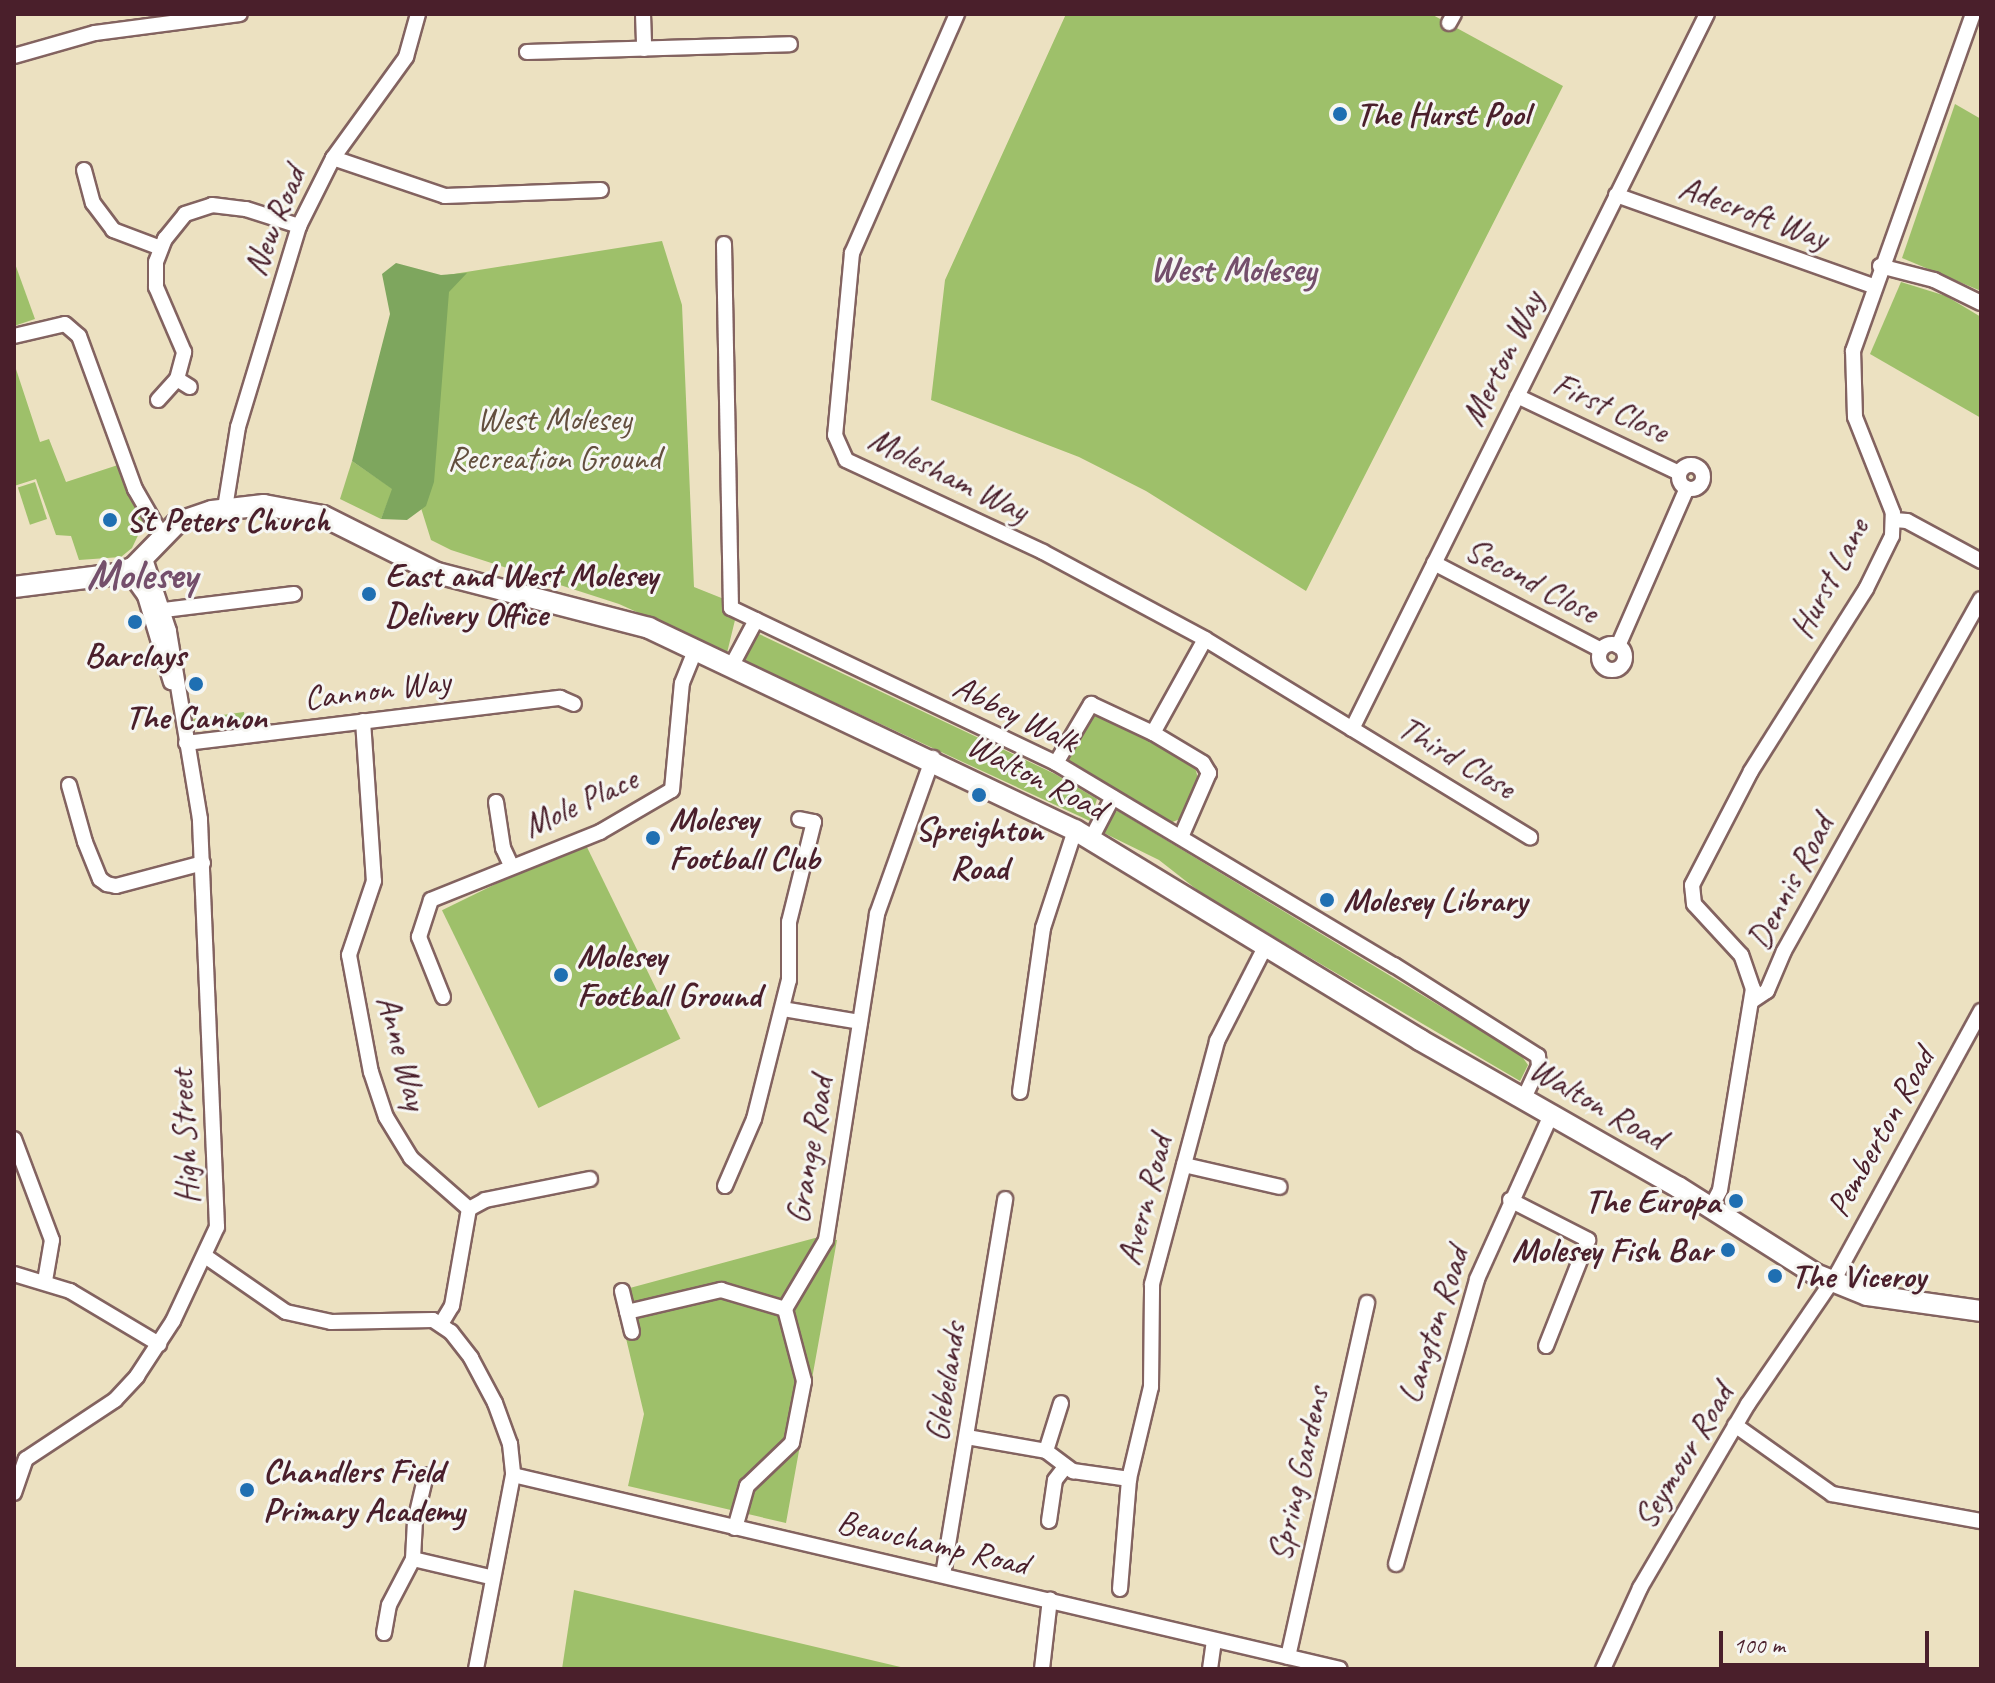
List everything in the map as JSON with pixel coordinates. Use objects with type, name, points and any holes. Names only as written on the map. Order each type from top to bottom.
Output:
[{"type":"main road","name":"Walton Road","points":[[127,571],[161,534],[189,518],[234,507],[312,513],[425,569],[618,616],[933,758],[1083,834],[1420,1040],[1525,1096],[1831,1282],[1867,1295],[1981,1311]]},
{"type":"main road","points":[[14,587],[127,571]]},
{"type":"street","points":[[14,56],[95,33],[240,14]]},
{"type":"street","name":"New Road","points":[[234,507],[232,471],[250,384],[299,226],[333,158],[406,57],[418,14]]},
{"type":"street","points":[[643,14],[644,49]]},
{"type":"street","name":"Molesham Way","points":[[957,14],[852,253],[835,435],[839,449],[855,469],[1034,548],[1205,639],[1352,729]]},
{"type":"street","name":"Merton Way","points":[[1352,729],[1707,14]]},
{"type":"street","name":"Hurst Lane","points":[[1752,1001],[1741,955],[1694,904],[1694,879],[1751,771],[1866,589],[1894,520],[1863,442],[1850,389],[1853,351],[1880,266],[1973,14]]},
{"type":"street","points":[[527,52],[790,44]]},
{"type":"street","points":[[333,158],[445,196],[601,190]]},
{"type":"street","points":[[90,174],[101,218],[113,230],[161,248]]},
{"type":"street","name":"Adecroft Way","points":[[1616,195],[1873,286]]},
{"type":"street","points":[[158,400],[177,379],[184,352],[156,287],[161,248],[185,214],[212,205],[246,209],[299,226]]},
{"type":"street","name":"Abbey Walk","points":[[724,244],[731,608],[1056,763],[1535,1054],[1540,1062],[1525,1096]]},
{"type":"street","points":[[1880,266],[1934,280],[1981,303]]},
{"type":"street","points":[[14,336],[65,324],[79,336],[135,489],[161,534]]},
{"type":"street","points":[[177,379],[190,387]]},
{"type":"street","name":"First Close","points":[[1517,396],[1679,473],[1693,465],[1702,473],[1700,485],[1687,488],[1618,646],[1625,660],[1617,669],[1601,664],[1601,650]]},
{"type":"street","points":[[1679,473],[1687,488]]},
{"type":"street","points":[[1894,520],[1907,521],[1981,561]]},
{"type":"street","name":"High Street","points":[[14,1493],[26,1459],[115,1400],[159,1344],[217,1227],[219,1187],[203,863],[164,610],[144,556]]},
{"type":"street","name":"Second Close","points":[[1434,563],[1601,650]]},
{"type":"street","name":"High Street","points":[[127,571],[145,596],[178,701]]},
{"type":"street","points":[[164,610],[294,594]]},
{"type":"street","name":"Dennis Road","points":[[1710,1209],[1720,1190],[1752,1001],[1767,991],[1784,951],[1981,599]]},
{"type":"street","points":[[732,665],[756,620]]},
{"type":"street","points":[[1153,733],[1205,639]]},
{"type":"street","points":[[1601,650],[1618,646]]},
{"type":"street","name":"Mole Place","points":[[443,997],[422,951],[424,911],[441,893],[477,885],[511,865],[628,819],[672,790],[682,683],[696,649]]},
{"type":"street","name":"Cannon Way","points":[[186,743],[560,698],[574,704]]},
{"type":"street","points":[[1056,763],[1083,709],[1091,704],[1153,733],[1203,763],[1209,773],[1181,837]]},
{"type":"street","name":"Anne Way","points":[[363,721],[374,881],[372,896],[355,928],[349,955],[386,1117],[411,1158],[469,1209]]},
{"type":"street","name":"Third Close","points":[[1352,729],[1530,837]]},
{"type":"street","name":"Grange Road","points":[[785,1309],[826,1240],[877,914],[933,758]]},
{"type":"street","points":[[69,785],[85,842],[100,879],[107,884],[116,886],[203,863]]},
{"type":"street","points":[[1020,1092],[1043,928],[1083,834],[1113,797]]},
{"type":"street","name":"Mole Place","points":[[496,802],[503,848],[511,865]]},
{"type":"street","points":[[725,1186],[754,1119],[789,980],[789,922],[814,822],[799,819]]},
{"type":"street","name":"Avern Road","points":[[1120,1589],[1129,1479],[1151,1387],[1152,1284],[1217,1041],[1265,947]]},
{"type":"street","points":[[783,1009],[860,1022]]},
{"type":"street","name":"Pemberton Road","points":[[1831,1282],[1981,1011]]},
{"type":"street","name":"Langton Road","points":[[1396,1564],[1468,1308],[1510,1200],[1552,1113]]},
{"type":"street","points":[[14,1139],[52,1240],[45,1281]]},
{"type":"street","points":[[1184,1165],[1280,1187]]},
{"type":"street","points":[[441,1324],[452,1306],[469,1209],[485,1200],[590,1179]]},
{"type":"street","name":"Glebelands","points":[[943,1575],[1005,1199]]},
{"type":"street","points":[[1510,1200],[1588,1240],[1546,1346]]},
{"type":"street","points":[[205,1256],[286,1312],[331,1322],[416,1316],[441,1324],[471,1358],[495,1403],[510,1444],[513,1475],[490,1577],[476,1669]]},
{"type":"street","points":[[14,1274],[45,1281],[93,1302],[159,1344]]},
{"type":"street","name":"Seymour Road","points":[[1603,1669],[1640,1588],[1735,1425],[1831,1282]]},
{"type":"street","points":[[627,1312],[721,1290],[738,1291],[785,1309],[804,1381],[792,1443],[747,1486],[735,1528]]},
{"type":"street","points":[[622,1291],[632,1332]]},
{"type":"street","name":"Spring Gardens","points":[[1288,1657],[1367,1303]]},
{"type":"street","points":[[1046,1451],[1061,1403]]},
{"type":"street","points":[[1735,1425],[1832,1494],[1981,1521]]},
{"type":"street","points":[[967,1437],[1046,1451],[1065,1467],[1129,1479]]},
{"type":"street","points":[[1049,1521],[1055,1480],[1065,1467]]},
{"type":"street","points":[[384,1633],[389,1605],[413,1559],[415,1521],[426,1475]]},
{"type":"street","name":"Beauchamp Road","points":[[513,1475],[1050,1599],[1214,1642],[1340,1669]]},
{"type":"street","points":[[413,1559],[490,1577]]},
{"type":"street","points":[[1042,1669],[1050,1599]]},
{"type":"street","points":[[1210,1669],[1214,1642]]},
{"type":"green space","points":[[1066,14],[1431,14],[1563,86],[1306,591],[1146,491],[1079,457],[931,400],[945,280]]},
{"type":"green space","points":[[1955,104],[1981,119],[1981,291],[1902,258]]},
{"type":"green space","name":"West Molesey Recreation Ground","points":[[662,241],[682,305],[694,587],[724,599],[723,613],[735,620],[727,653],[619,604],[451,550],[431,540],[421,508],[441,276]]},
{"type":"green space","points":[[14,261],[35,319],[14,326]]},
{"type":"green space","points":[[396,263],[441,275],[467,273],[449,292],[434,482],[426,506],[407,520],[381,519],[392,489],[352,461],[390,314],[382,274]]},
{"type":"green space","points":[[1901,282],[1946,296],[1981,317],[1981,418],[1870,354]]},
{"type":"green space","points":[[14,363],[40,442],[49,439],[66,482],[121,464],[144,523],[132,548],[121,557],[79,560],[71,536],[56,535],[36,479],[14,486]]},
{"type":"green space","points":[[352,461],[393,489],[381,519],[340,499]]},
{"type":"green space","points":[[35,482],[47,519],[30,525],[18,488]]},
{"type":"green space","points":[[759,634],[1055,774],[1097,799],[1090,821],[745,661],[752,638]]},
{"type":"green space","points":[[244,712],[245,722],[200,728],[193,719]]},
{"type":"green space","points":[[1110,715],[1195,767],[1200,786],[1180,819],[1170,823],[1068,763],[1065,757],[1092,716]]},
{"type":"green space","points":[[1118,811],[1521,1055],[1528,1065],[1520,1081],[1205,896],[1159,860],[1104,833],[1112,812]]},
{"type":"green space","name":"Molesey Football Ground","points":[[584,841],[680,1039],[538,1108],[442,910]]},
{"type":"green space","points":[[815,1238],[837,1240],[786,1523],[628,1486],[644,1414],[615,1292]]},
{"type":"green space","points":[[574,1590],[909,1669],[562,1669]]},
{"type":"place","name":"The Hurst Pool","points":[[1340,114]]},
{"type":"place","name":"St Peters Church","points":[[110,520]]},
{"type":"place","name":"East and West Molesey Delivery Office","points":[[369,594]]},
{"type":"place","name":"Barclays","points":[[135,622]]},
{"type":"place","name":"The Cannon","points":[[196,684]]},
{"type":"place","name":"Spreighton Road","points":[[979,795]]},
{"type":"place","name":"Molesey Football Club","points":[[653,838]]},
{"type":"place","name":"Molesey Library","points":[[1327,900]]},
{"type":"place","name":"Molesey Football Ground","points":[[561,975]]},
{"type":"place","name":"The Europa","points":[[1736,1201]]},
{"type":"place","name":"Molesey Fish Bar","points":[[1728,1250]]},
{"type":"place","name":"The Viceroy","points":[[1775,1276]]},
{"type":"place","name":"Chandlers Field Primary Academy","points":[[247,1490]]},
{"type":"district","name":"West Molesey","points":[[1233,270]]},
{"type":"district","name":"Molesey","points":[[142,575]]}]
